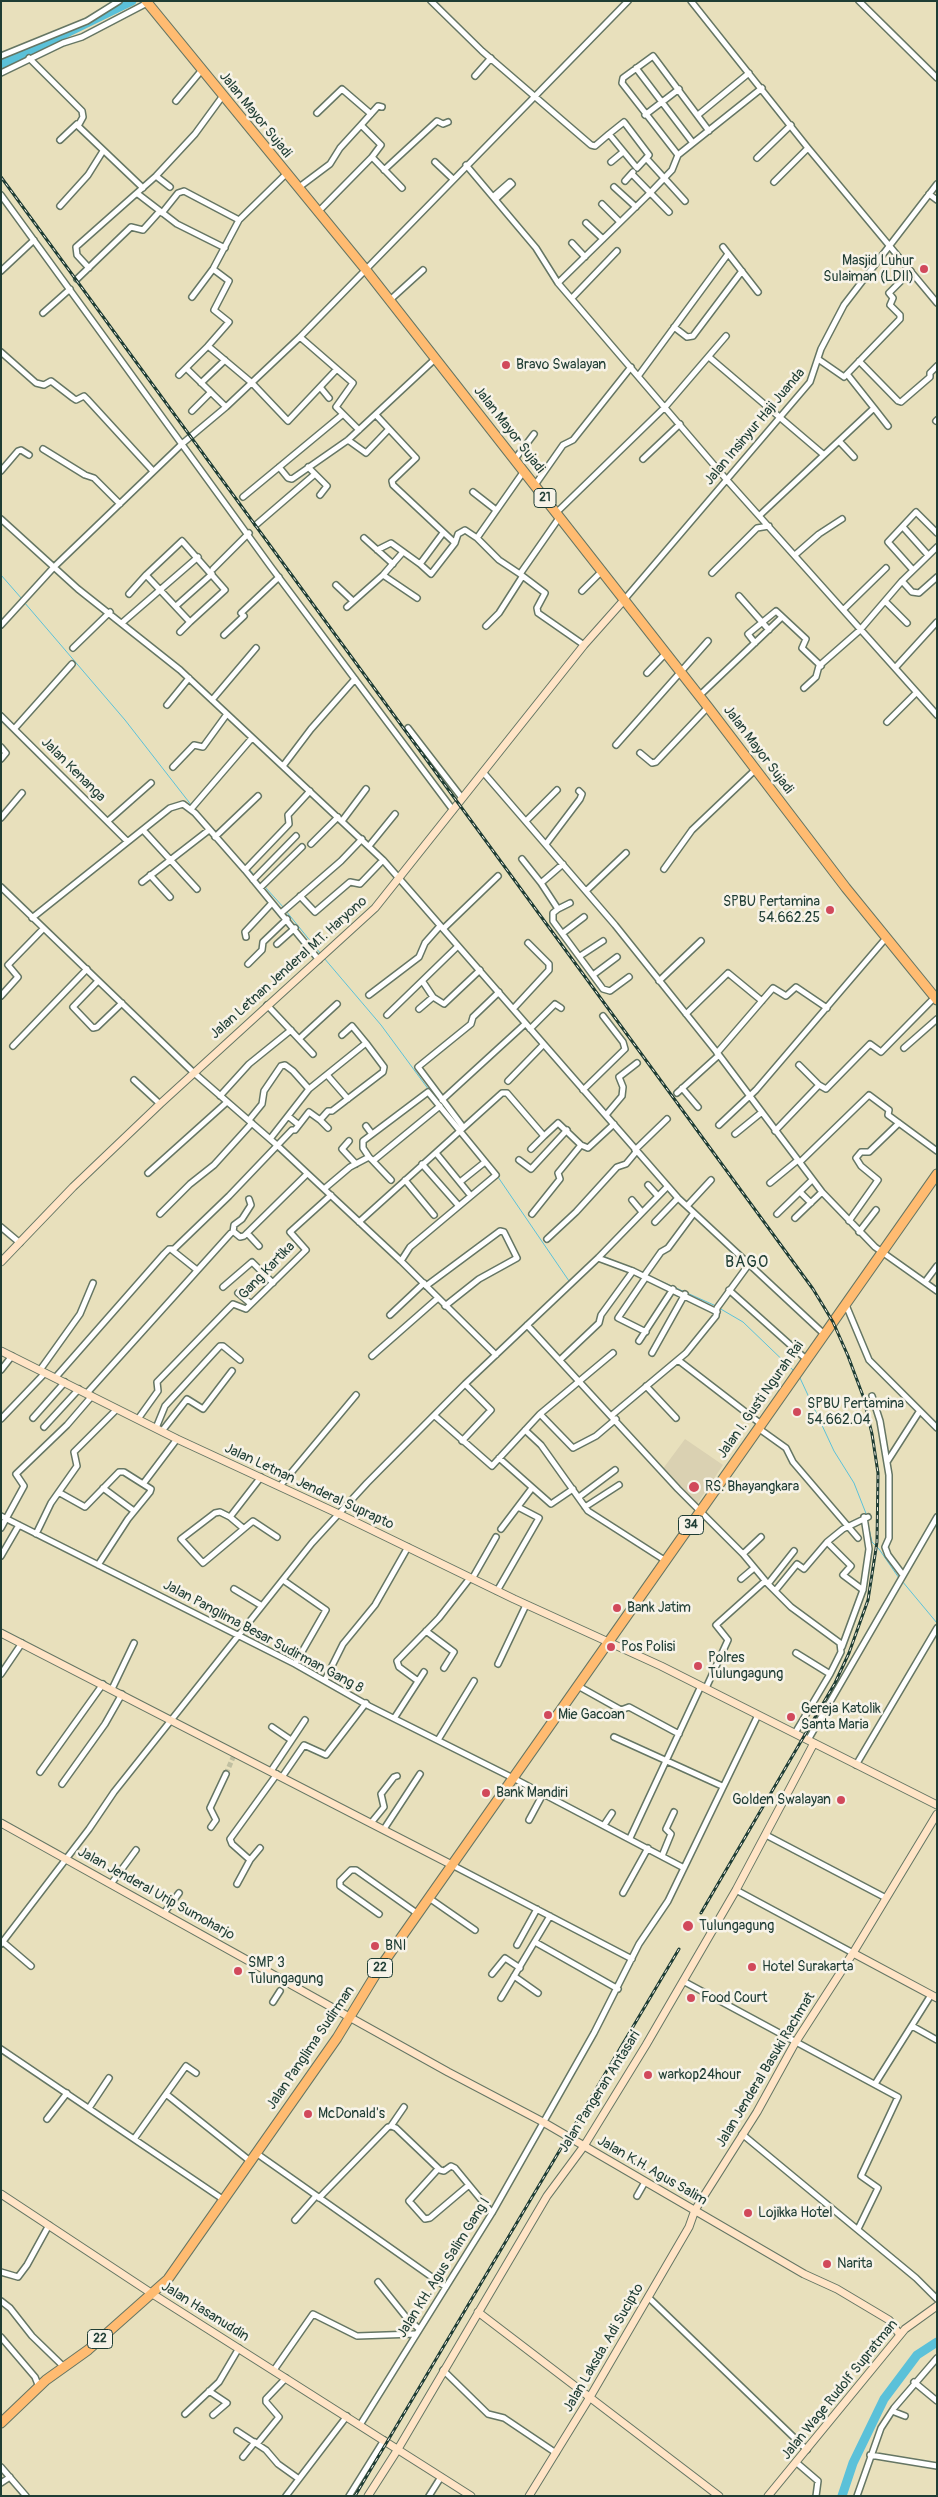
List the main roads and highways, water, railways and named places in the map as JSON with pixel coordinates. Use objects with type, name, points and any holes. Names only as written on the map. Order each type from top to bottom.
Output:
[{"type":"highway","name":"Jalan Mayor Sujadi","points":[[147,2],[222,97],[390,300],[535,484],[601,572],[681,672],[886,938],[936,998]]},
{"type":"highway","name":"Jalan I. Gusti Ngurah Rai","points":[[608,1642],[937,1174]]},
{"type":"highway","name":"Jalan Panglima Sudirman","points":[[151,2293],[168,2279],[224,2200],[350,2018],[379,1969],[608,1642]]},
{"type":"highway","name":"22","points":[[1,2423],[42,2384],[88,2350],[151,2293]]},
{"type":"main road","name":"Jalan Letnan Jenderal M.T. Haryono","points":[[1,1262],[73,1187],[193,1072],[322,958],[375,908],[584,645],[624,600]]},
{"type":"main road","name":"Jalan Letnan Jenderal Suprapto","points":[[1,1351],[178,1439],[339,1514],[526,1605],[704,1687],[937,1804]]},
{"type":"main road","points":[[1,1633],[452,1865]]},
{"type":"main road","name":"Jalan Pangeran Antasari","points":[[368,2496],[398,2449],[546,2196],[584,2146],[683,1981],[766,1835],[811,1741]]},
{"type":"main road","name":"Jalan Jenderal Basuki Rachmat","points":[[695,2210],[795,2043],[853,1953],[937,1814]]},
{"type":"main road","name":"Jalan Jenderal Urip Sumoharjo","points":[[1,1823],[350,2018]]},
{"type":"main road","points":[[853,1953],[934,1996]]},
{"type":"main road","name":"Jalan K.H. Agus Salim","points":[[350,2018],[544,2122],[645,2182],[889,2320],[900,2335]]},
{"type":"main road","name":"Jalan Hasanuddin","points":[[2,2196],[471,2496]]},
{"type":"main road","name":"Jalan Laksda. Adi Sucipto","points":[[529,2496],[590,2397],[689,2227],[695,2210]]},
{"type":"main road","name":"Jalan Wage Rudolf Supratman","points":[[768,2496],[797,2463],[900,2335],[909,2325],[937,2306]]},
{"type":"main road","points":[[478,2312],[719,2496]]},
{"type":"waterway","points":[[1,65],[132,1]]},
{"type":"waterway","points":[[1,575],[22,599]]},
{"type":"waterway","points":[[24,602],[125,720],[192,806]]},
{"type":"waterway","points":[[211,828],[217,834]]},
{"type":"waterway","points":[[219,837],[245,865]]},
{"type":"waterway","points":[[248,868],[255,876]]},
{"type":"waterway","points":[[265,887],[284,908]]},
{"type":"waterway","points":[[286,911],[320,953]]},
{"type":"waterway","points":[[324,958],[381,1025],[429,1090]]},
{"type":"waterway","points":[[498,1177],[569,1281]]},
{"type":"waterway","points":[[603,1256],[643,1273]]},
{"type":"waterway","points":[[647,1275],[716,1306]]},
{"type":"waterway","points":[[719,1308],[743,1322],[794,1371]]},
{"type":"waterway","points":[[800,1378],[834,1451],[854,1483],[867,1516]]},
{"type":"waterway","points":[[867,1520],[872,1542],[899,1578]]},
{"type":"waterway","points":[[902,1581],[937,1623]]},
{"type":"waterway","points":[[842,2496],[853,2463],[884,2399],[917,2355],[937,2342]]},
{"type":"tunnel","points":[[226,1774],[234,1755]]},
{"type":"railway","points":[[1,177],[813,1289],[833,1322],[848,1356],[863,1396],[872,1434],[878,1473],[877,1542],[868,1600],[849,1653],[835,1683],[701,1913]]},
{"type":"railway","points":[[355,2496],[679,1949]]},
{"type":"place","name":"Masjid Luhur Sulaiman (LDII)","points":[[924,269]]},
{"type":"place","name":"Bravo Swalayan","points":[[506,365]]},
{"type":"place","name":"SPBU Pertamina 54.662.25","points":[[830,910]]},
{"type":"place","name":"SPBU Pertamina 54.662.04","points":[[797,1412]]},
{"type":"place","name":"RS. Bhayangkara","points":[[694,1487]]},
{"type":"place","name":"Bank Jatim","points":[[617,1608]]},
{"type":"place","name":"Pos Polisi","points":[[611,1647]]},
{"type":"place","name":"Polres Tulungagung","points":[[698,1666]]},
{"type":"place","name":"Mie Gacoan","points":[[548,1715]]},
{"type":"place","name":"Gereja Katolik Santa Maria","points":[[791,1717]]},
{"type":"place","name":"Bank Mandiri","points":[[486,1793]]},
{"type":"place","name":"Golden Swalayan","points":[[841,1800]]},
{"type":"place","name":"Tulungagung","points":[[688,1926]]},
{"type":"place","name":"BNI","points":[[375,1946]]},
{"type":"place","name":"Hotel Surakarta","points":[[752,1967]]},
{"type":"place","name":"SMP 3 Tulungagung","points":[[238,1971]]},
{"type":"place","name":"Food Court","points":[[691,1998]]},
{"type":"place","name":"warkop24hour","points":[[648,2075]]},
{"type":"place","name":"McDonald's","points":[[308,2114]]},
{"type":"place","name":"Lojikka Hotel","points":[[748,2213]]},
{"type":"place","name":"Narita","points":[[827,2264]]},
{"type":"district","name":"BAGO","points":[[747,1263]]}]
